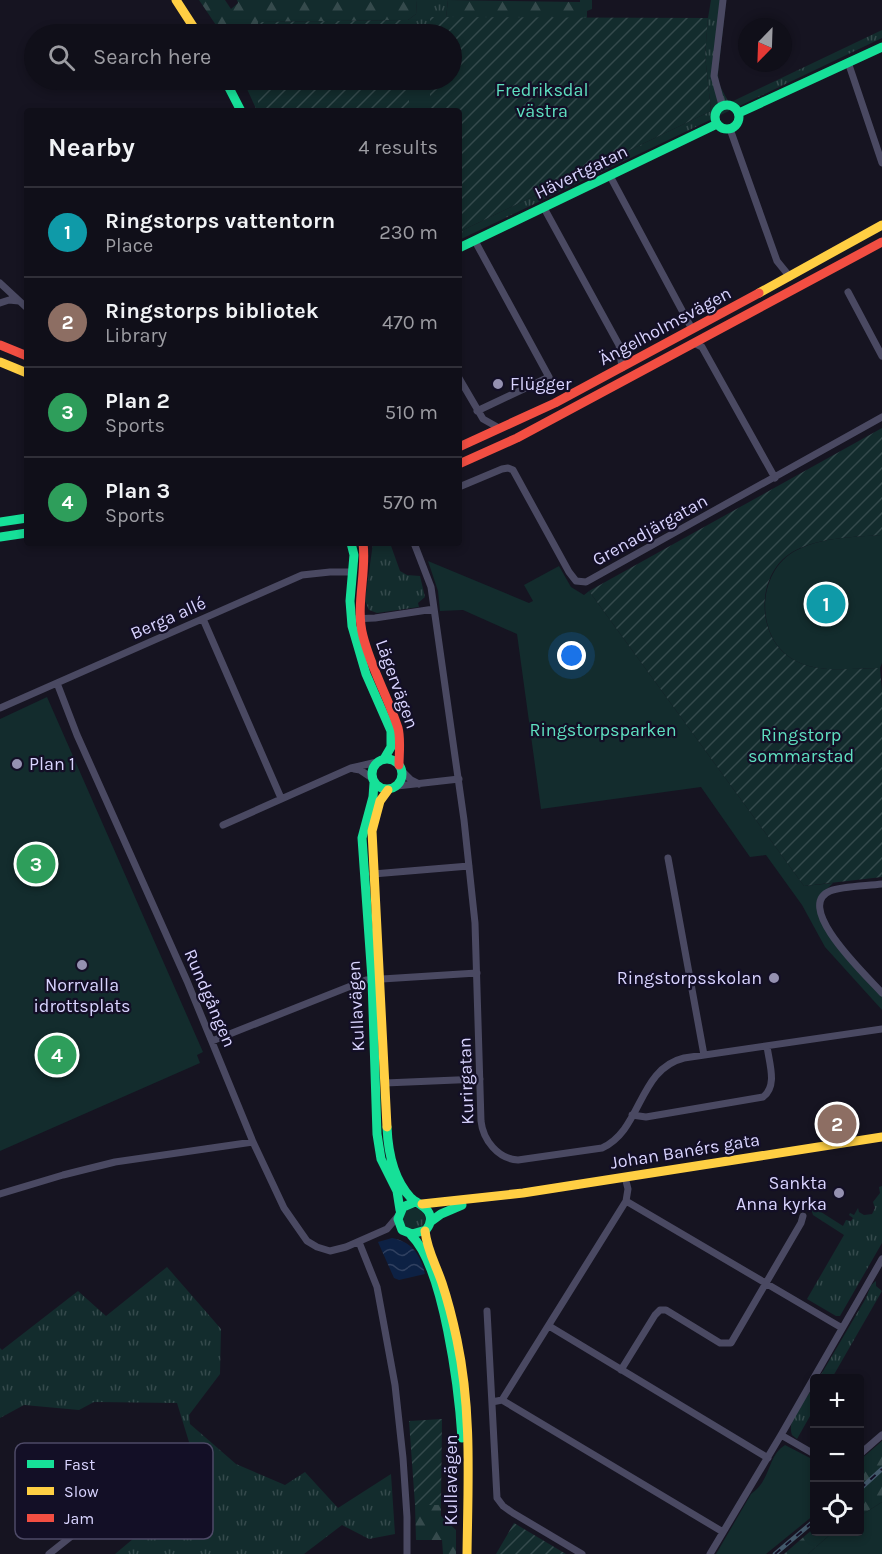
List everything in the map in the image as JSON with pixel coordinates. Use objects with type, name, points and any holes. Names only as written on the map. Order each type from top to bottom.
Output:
[{"type":"main road","points":[[176,0],[192,24]]},
{"type":"main road","points":[[739,113],[882,47]]},
{"type":"main road","points":[[230,90],[239,108]]},
{"type":"main road","points":[[722,105],[732,105],[739,113],[738,123],[730,129],[720,128],[717,124],[715,114],[722,105]]},
{"type":"main road","name":"Hävertgatan","points":[[462,247],[717,124]]},
{"type":"main road","name":"Ängelholmsvägen","points":[[462,446],[555,403],[622,368],[882,225]]},
{"type":"main road","name":"Ängelholmsvägen","points":[[462,463],[517,438],[882,242]]},
{"type":"main road","points":[[0,345],[24,355]]},
{"type":"main road","points":[[0,362],[24,372]]},
{"type":"main road","points":[[0,522],[24,518]]},
{"type":"main road","points":[[0,537],[24,533]]},
{"type":"main road","name":"Lägervägen","points":[[352,546],[356,619],[364,645],[399,730],[400,768]]},
{"type":"main road","name":"Lägervägen","points":[[363,546],[364,558],[354,638],[366,674],[391,731],[392,747],[381,761]]},
{"type":"main road","points":[[393,760],[400,768],[402,779],[376,799],[373,766],[381,761],[393,760]]},
{"type":"main road","points":[[373,780],[380,788],[393,788]]},
{"type":"main road","name":"Kullavägen","points":[[376,799],[372,831],[379,1150],[382,1162],[400,1196],[399,1213]]},
{"type":"main road","name":"Kullavägen","points":[[376,799],[363,829],[362,838],[385,1083],[388,1146],[406,1193],[419,1203]]},
{"type":"main road","name":"Johan Banérs gata","points":[[419,1203],[492,1198],[882,1137]]},
{"type":"main road","name":"Johan Banérs gata","points":[[430,1222],[451,1209],[492,1198]]},
{"type":"main road","points":[[419,1203],[427,1209],[430,1222],[425,1231],[418,1235],[407,1233],[399,1225],[399,1213],[407,1204],[419,1203]]},
{"type":"main road","name":"Kullavägen","points":[[425,1231],[427,1245],[453,1321],[463,1372],[469,1453],[467,1554]]},
{"type":"main road","name":"Kullavägen","points":[[407,1233],[422,1247],[447,1326],[456,1375],[461,1406],[463,1462],[461,1554]]},
{"type":"street","points":[[722,105],[714,76],[723,0]]},
{"type":"street","points":[[848,62],[882,163]]},
{"type":"street","points":[[730,129],[777,261],[790,277]]},
{"type":"street","points":[[610,176],[692,329]]},
{"type":"street","points":[[544,208],[619,345],[622,368]]},
{"type":"street","points":[[475,241],[549,377],[477,411]]},
{"type":"street","points":[[2,287],[24,305]]},
{"type":"street","points":[[848,292],[882,357]]},
{"type":"street","points":[[0,303],[9,300],[19,301]]},
{"type":"street","points":[[694,343],[699,344],[704,350],[774,478]]},
{"type":"street","points":[[462,384],[483,419],[499,428]]},
{"type":"street","name":"Grenadjärgatan","points":[[462,486],[505,468],[513,470],[569,572],[576,581],[583,583],[882,417]]},
{"type":"street","points":[[356,619],[434,609],[431,587],[415,546]]},
{"type":"street","name":"Berga allé","points":[[0,708],[302,575],[352,572]]},
{"type":"street","name":"Kurirgatan","points":[[434,609],[459,779],[469,866],[477,972],[483,1133],[495,1150],[512,1160],[602,1148],[615,1139],[650,1083],[661,1070],[678,1060],[882,1029]]},
{"type":"street","points":[[203,619],[281,798]]},
{"type":"street","name":"Rundgången","points":[[57,683],[77,735],[212,1041],[253,1143],[284,1208],[307,1241],[330,1251],[387,1229],[399,1213]]},
{"type":"street","points":[[224,825],[351,768],[381,761]]},
{"type":"street","points":[[351,768],[360,770],[373,780]]},
{"type":"street","points":[[400,768],[411,780],[419,784]]},
{"type":"street","points":[[393,788],[459,779]]},
{"type":"street","points":[[668,858],[704,1055]]},
{"type":"street","points":[[373,874],[469,866]]},
{"type":"street","points":[[882,884],[831,891],[823,898],[821,908],[824,922],[831,936],[882,993]]},
{"type":"street","points":[[212,1041],[376,979],[477,972]]},
{"type":"street","points":[[632,1115],[646,1117],[761,1098],[769,1092],[772,1082],[767,1046]]},
{"type":"street","points":[[385,1083],[480,1079]]},
{"type":"street","points":[[0,1194],[63,1174],[115,1162],[253,1143]]},
{"type":"street","points":[[502,1400],[626,1201],[628,1189],[625,1177]]},
{"type":"street","points":[[626,1201],[842,1328]]},
{"type":"street","points":[[621,1370],[660,1310],[666,1310],[720,1343],[731,1343],[803,1216]]},
{"type":"street","name":"Rundgången","points":[[387,1229],[407,1233]]},
{"type":"street","points":[[358,1242],[377,1287],[396,1385],[404,1458],[407,1554]]},
{"type":"street","points":[[710,1554],[882,1259]]},
{"type":"street","points":[[873,1274],[882,1280]]},
{"type":"street","points":[[487,1311],[496,1493],[499,1501],[513,1513],[582,1554]]},
{"type":"street","points":[[549,1326],[768,1458]]},
{"type":"street","points":[[492,1402],[502,1400],[723,1532]]},
{"type":"street","points":[[781,1435],[810,1452]]},
{"type":"street","points":[[864,1451],[882,1435]]},
{"type":"street","points":[[49,1554],[68,1539]]},
{"type":"green space","points":[[199,0],[225,0],[231,9],[238,3],[237,0],[417,0],[416,14],[408,20],[215,24]]},
{"type":"green space","points":[[417,0],[448,0],[446,18],[431,17],[431,24],[408,24],[408,20],[416,14]]},
{"type":"green space","points":[[448,0],[580,2],[580,0],[592,0],[592,9],[587,11],[587,19],[446,18]]},
{"type":"green space","points":[[711,0],[726,0],[718,74],[719,84],[729,103],[882,30],[882,38],[462,239],[462,231],[711,111],[705,55]]},
{"type":"green space","name":"Fredriksdal västra","points":[[430,17],[708,18],[705,55],[711,111],[462,231],[462,108],[430,108],[430,90],[462,90],[462,24],[430,24]]},
{"type":"green space","points":[[408,20],[408,24],[258,24],[258,22]]},
{"type":"green space","points":[[248,90],[258,90],[258,108],[256,108]]},
{"type":"green space","points":[[258,90],[409,90],[409,108],[258,108]]},
{"type":"green space","points":[[409,90],[430,90],[430,108],[409,108]]},
{"type":"green space","name":"Ringstorp sommarstad","points":[[882,428],[882,535],[827,540],[796,550],[783,560],[773,573],[767,588],[766,621],[781,650],[794,660],[825,669],[880,668],[882,877],[804,886],[589,591]]},
{"type":"green space","points":[[882,535],[882,663],[880,668],[825,669],[814,667],[794,660],[781,650],[772,636],[765,604],[767,588],[783,560],[797,550],[817,542]]},
{"type":"green space","points":[[373,546],[391,546],[400,571],[407,575],[420,576],[425,597],[418,603],[419,607],[377,613],[369,610],[365,601]]},
{"type":"green space","name":"Ringstorpsparken","points":[[428,561],[529,603],[533,601],[524,585],[559,566],[571,587],[584,595],[589,591],[804,886],[833,883],[823,893],[820,915],[882,995],[882,1010],[825,947],[802,905],[766,855],[750,857],[701,787],[541,809],[517,634],[463,610],[440,611],[438,591]]},
{"type":"green space","name":"Norrvalla idrottsplats","points":[[47,697],[203,1052],[197,1055],[200,1063],[0,1151],[0,719]]},
{"type":"green space","points":[[882,1186],[882,1243],[840,1316],[836,1316],[807,1299],[844,1235],[813,1215],[810,1205],[843,1226],[846,1220],[851,1221],[853,1218],[849,1215],[850,1213],[854,1215],[858,1208],[859,1212],[864,1215],[872,1214],[875,1208],[873,1202],[880,1193],[879,1187]]},
{"type":"green space","points":[[414,1208],[422,1211],[425,1219],[422,1227],[414,1230],[406,1227],[403,1219],[406,1211]]},
{"type":"green space","points":[[167,1267],[221,1329],[220,1374],[189,1415],[190,1424],[212,1443],[189,1443],[177,1403],[94,1402],[79,1410],[24,1405],[0,1418],[0,1348],[2,1350],[78,1291],[106,1316]]},
{"type":"green space","points":[[876,1281],[876,1286],[882,1291],[834,1374],[821,1374],[866,1298],[871,1285]]},
{"type":"green space","points":[[810,1392],[810,1416],[797,1439],[792,1435],[791,1429],[798,1410]]},
{"type":"green space","points":[[442,1419],[441,1505],[415,1505],[409,1421]]},
{"type":"green space","points":[[882,1441],[882,1502],[864,1513],[864,1482],[864,1457]]},
{"type":"green space","points":[[213,1444],[236,1464],[285,1485],[305,1472],[338,1508],[391,1474],[395,1534],[369,1539],[342,1525],[304,1554],[115,1554],[133,1539],[213,1539]]},
{"type":"green space","points":[[785,1445],[810,1458],[810,1518],[766,1554],[716,1554],[751,1494],[763,1482],[779,1450]]},
{"type":"green space","points":[[882,1502],[882,1554],[808,1554],[828,1536],[864,1536],[864,1513]]},
{"type":"green space","points":[[415,1505],[441,1505],[441,1516],[456,1530],[456,1554],[443,1554],[442,1540],[416,1540]]},
{"type":"green space","points":[[514,1523],[566,1554],[496,1554]]},
{"type":"green space","points":[[810,1531],[810,1536],[828,1536],[808,1554],[784,1554]]},
{"type":"water","points":[[392,1238],[405,1242],[414,1250],[421,1260],[425,1274],[399,1280],[394,1278],[378,1242]]},
{"type":"railway","points":[[864,1485],[882,1469]]},
{"type":"railway","points":[[775,1554],[810,1524]]},
{"type":"traffic: fast","points":[[739,113],[882,47]]},
{"type":"traffic: fast","points":[[230,90],[239,108]]},
{"type":"traffic: fast","points":[[722,105],[732,105],[739,112],[739,117],[739,122],[732,129],[722,129],[715,122],[715,112],[722,105]]},
{"type":"traffic: fast","points":[[462,247],[717,124]]},
{"type":"traffic: fast","points":[[0,522],[24,518]]},
{"type":"traffic: fast","points":[[0,537],[24,533]]},
{"type":"traffic: fast","points":[[352,546],[354,555],[350,601],[352,626],[366,674],[391,731],[391,747],[384,759]]},
{"type":"traffic: fast","points":[[387,759],[398,763],[402,774],[398,785],[387,789],[376,785],[372,774],[376,763],[387,759]]},
{"type":"traffic: fast","points":[[374,783],[373,797],[362,838],[372,979],[377,1134],[381,1159],[397,1191],[400,1210]]},
{"type":"traffic: fast","points":[[387,1127],[391,1155],[400,1183],[411,1198],[426,1208],[430,1215],[429,1226],[426,1230],[412,1234],[402,1230],[398,1219],[403,1207],[415,1202]]},
{"type":"traffic: fast","points":[[430,1222],[441,1214],[462,1205]]},
{"type":"traffic: fast","points":[[411,1235],[423,1251],[441,1301],[453,1362],[462,1438]]},
{"type":"traffic: slow","points":[[176,0],[192,24]]},
{"type":"traffic: slow","points":[[759,293],[882,225]]},
{"type":"traffic: slow","points":[[0,362],[24,372]]},
{"type":"traffic: slow","points":[[387,1127],[372,831],[380,801],[388,790]]},
{"type":"traffic: slow","points":[[422,1204],[523,1193],[882,1137]]},
{"type":"traffic: slow","points":[[425,1231],[448,1304],[462,1367],[468,1447],[467,1554]]},
{"type":"traffic: jam","points":[[462,463],[517,438],[882,242]]},
{"type":"traffic: jam","points":[[462,446],[555,403],[759,293]]},
{"type":"traffic: jam","points":[[0,345],[24,355]]},
{"type":"traffic: jam","points":[[363,546],[361,625],[370,660],[398,728],[399,765]]},
{"type":"place","name":"Flügger","points":[[498,384]]},
{"type":"place","name":"Ringstorps vattentorn","points":[[826,604]]},
{"type":"place","name":"Plan 1","points":[[17,764]]},
{"type":"place","name":"Plan 2","points":[[36,864]]},
{"type":"place","name":"Norrvalla idrottsplats","points":[[82,965]]},
{"type":"place","name":"Ringstorpsskolan","points":[[774,978]]},
{"type":"place","name":"Plan 3","points":[[57,1055]]},
{"type":"place","name":"Ringstorps bibliotek","points":[[837,1124]]},
{"type":"place","name":"Sankta Anna kyrka","points":[[839,1193]]}]
